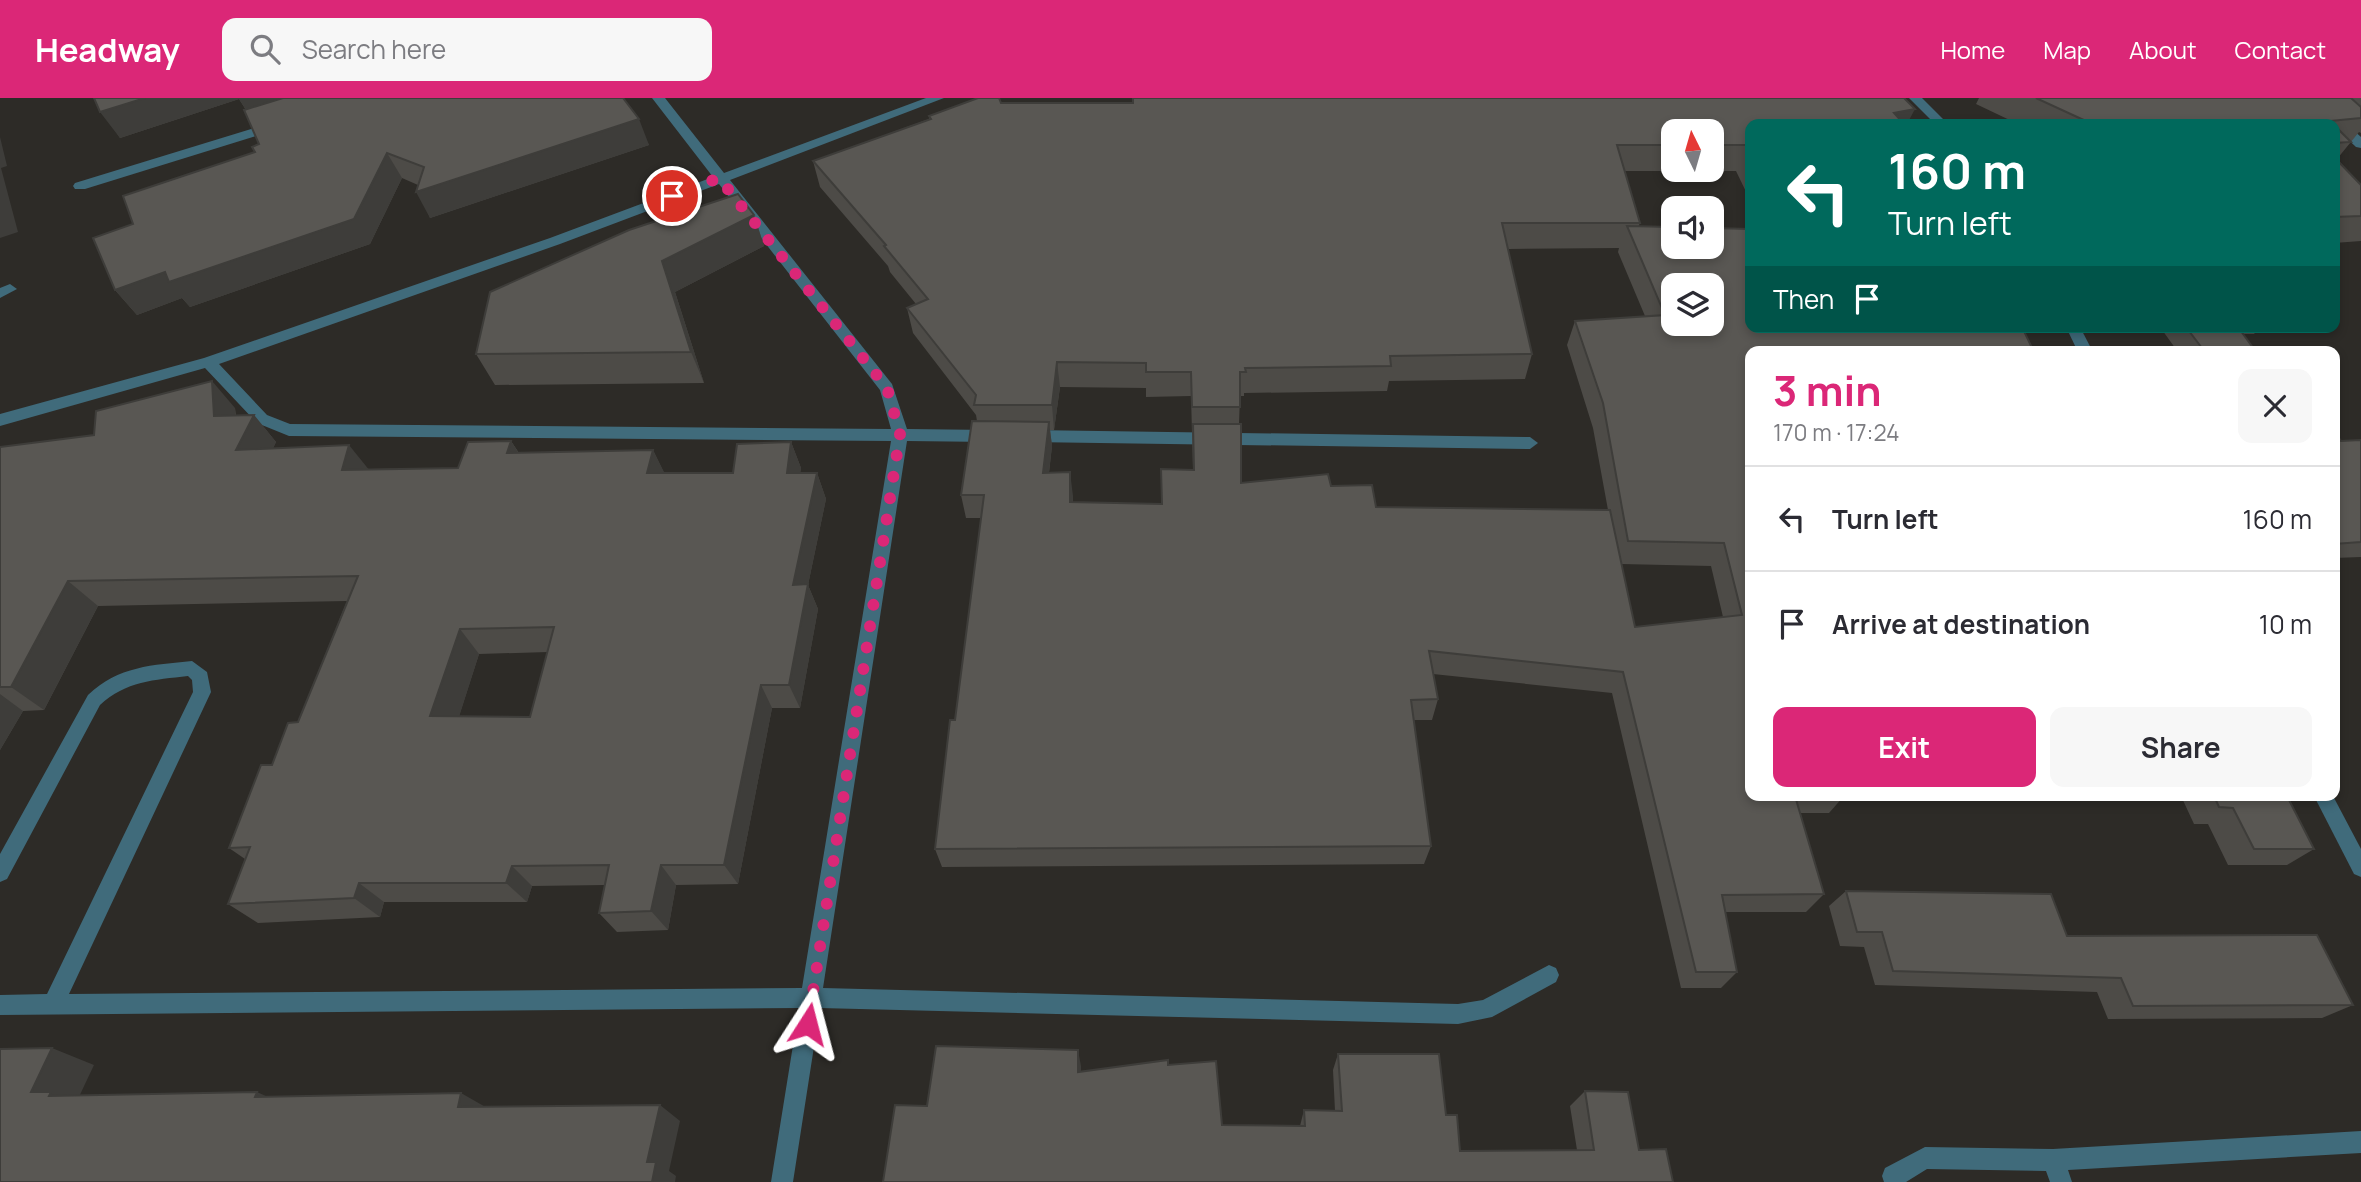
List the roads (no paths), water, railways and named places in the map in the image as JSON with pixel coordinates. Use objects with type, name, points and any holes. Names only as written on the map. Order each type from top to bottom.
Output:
[{"type":"street","points":[[658,98],[887,388],[900,434],[782,1182]]},
{"type":"street","points":[[0,420],[208,362],[555,241],[939,98]]},
{"type":"street","points":[[1915,98],[1937,119]]},
{"type":"street","points":[[2310,98],[2333,119]]},
{"type":"street","points":[[80,186],[287,122]]},
{"type":"street","points":[[2340,125],[2361,144]]},
{"type":"street","points":[[208,362],[262,419],[289,430],[900,434],[1530,443]]},
{"type":"street","points":[[0,873],[94,700],[108,685],[127,676],[192,668],[201,677],[202,692],[53,1004]]},
{"type":"street","points":[[2326,801],[2361,869]]},
{"type":"street","points":[[0,1005],[812,998],[1458,1014],[1485,1010],[1549,975]]},
{"type":"street","points":[[1895,1182],[1893,1176],[1926,1158],[2053,1160],[2361,1142]]},
{"type":"street","points":[[2053,1160],[2061,1182]]}]
